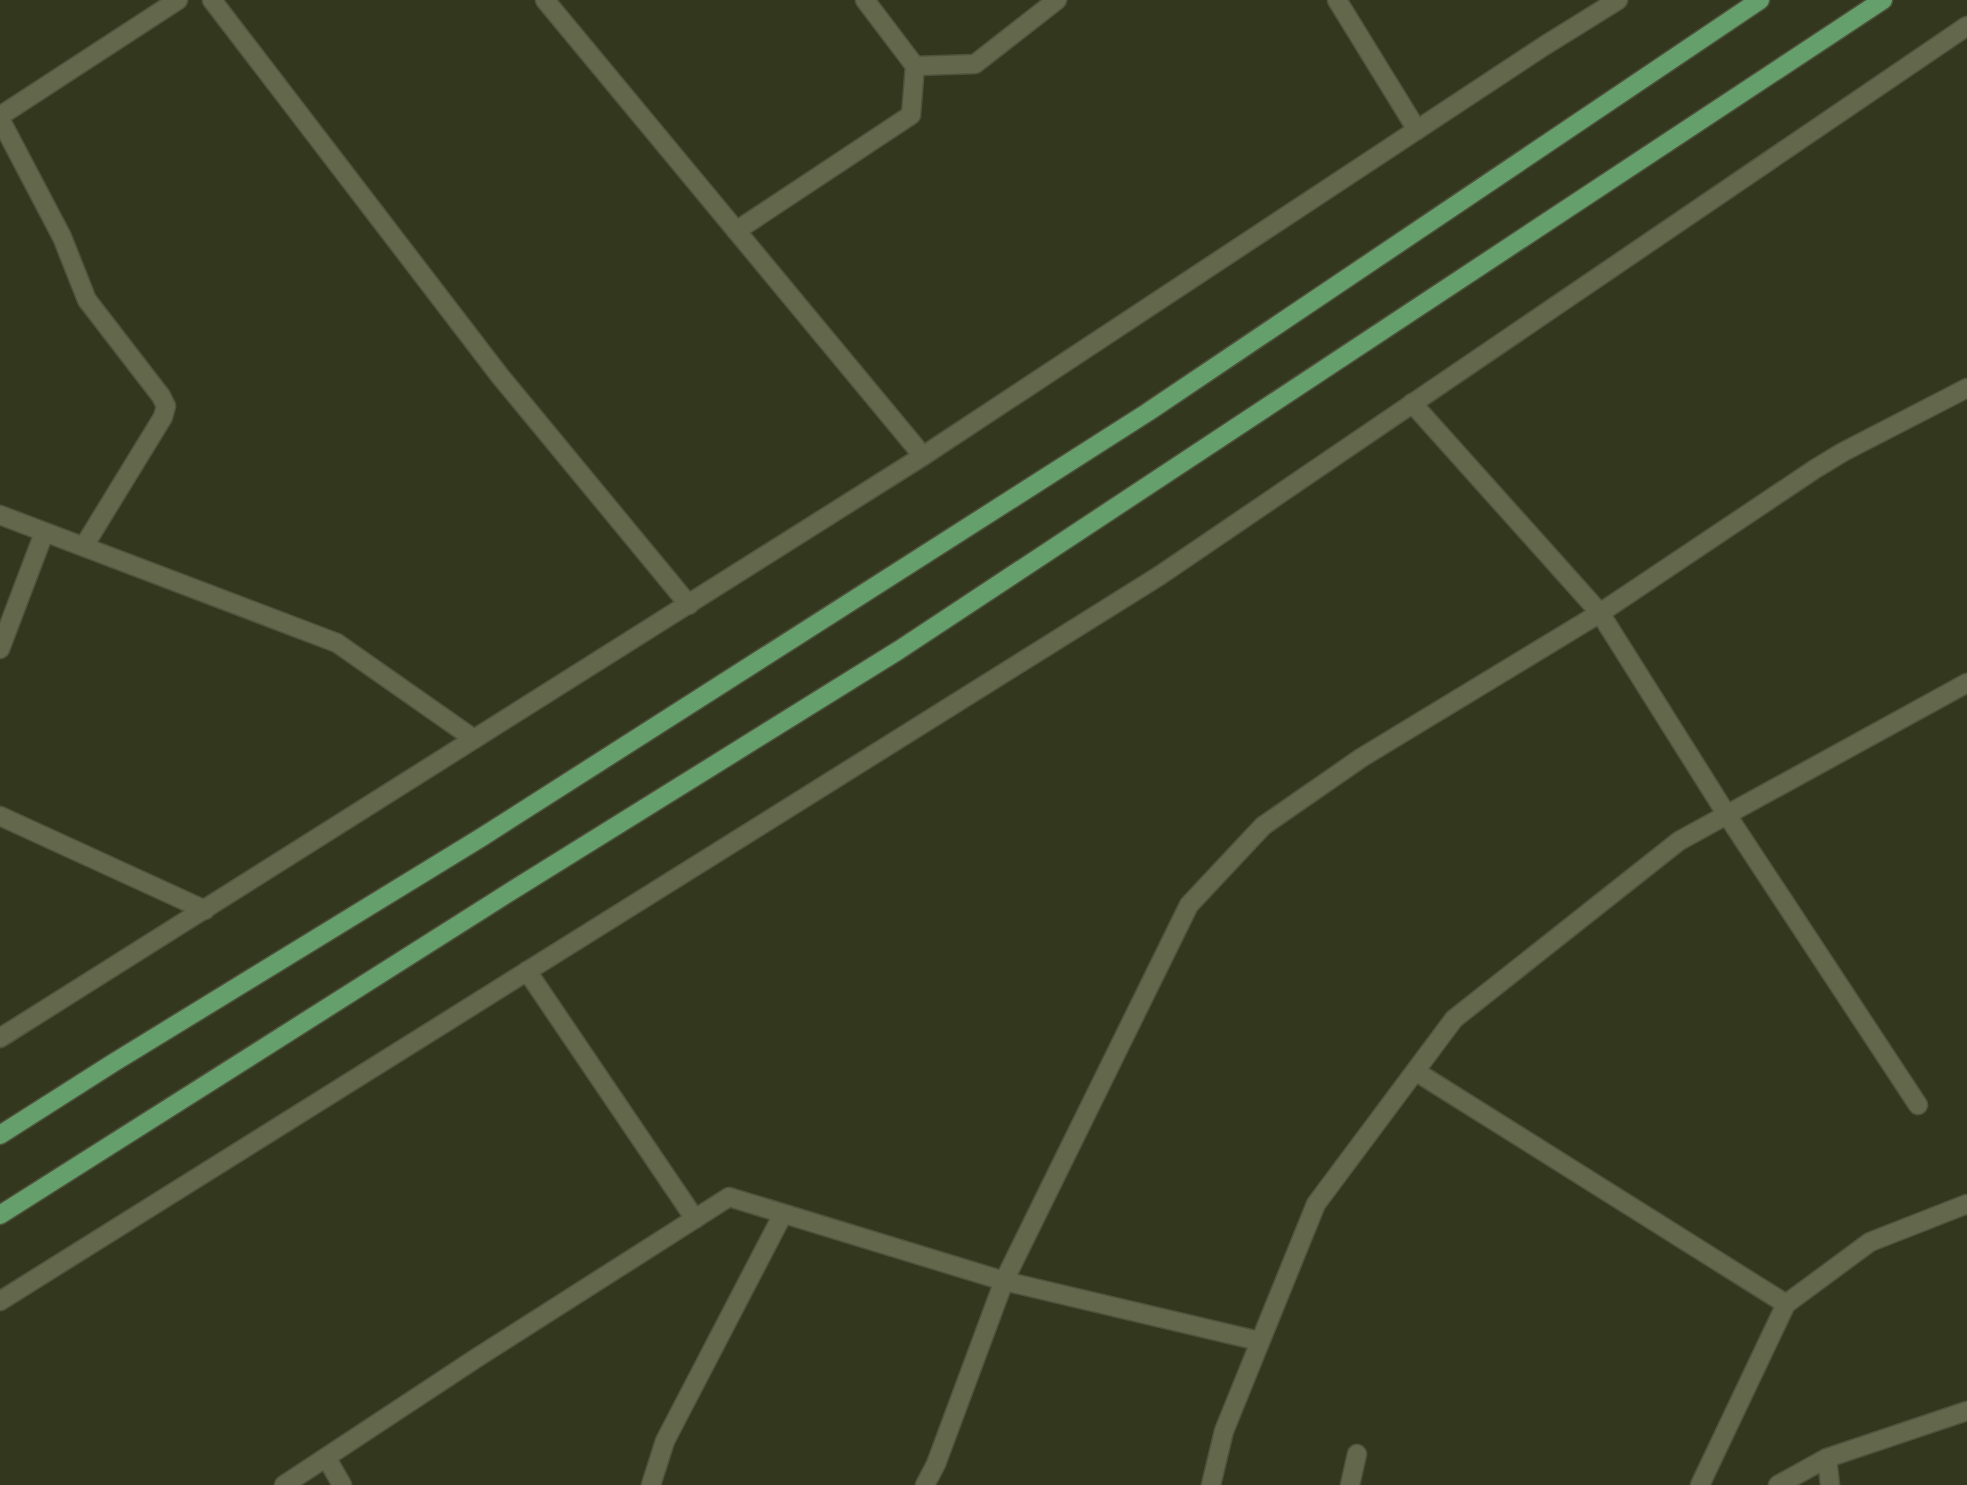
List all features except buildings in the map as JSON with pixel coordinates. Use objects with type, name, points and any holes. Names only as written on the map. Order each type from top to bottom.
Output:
[{"type":"highway","points":[[0,1135],[113,1063],[482,837],[1148,412],[1760,0]]},
{"type":"highway","points":[[0,1215],[134,1128],[909,644],[1883,0]]},
{"type":"street","points":[[84,546],[163,417],[166,406],[161,396],[87,300],[62,237],[0,118],[178,0]]},
{"type":"street","points":[[212,0],[500,376],[689,604]]},
{"type":"street","points":[[545,0],[923,456]]},
{"type":"street","points":[[736,231],[911,115],[915,66],[865,0]]},
{"type":"street","points":[[915,66],[975,64],[1057,0]]},
{"type":"street","points":[[1337,0],[1417,130]]},
{"type":"street","points":[[0,1038],[923,456],[1544,46],[1618,0]]},
{"type":"street","points":[[0,1300],[1159,576],[1967,26]]},
{"type":"street","points":[[925,1485],[936,1464],[1004,1281],[1189,905],[1263,826],[1361,758],[1600,613],[1815,469],[1843,452],[1967,388]]},
{"type":"street","points":[[1412,403],[1600,613],[1727,815],[1918,1105]]},
{"type":"street","points":[[0,515],[337,643],[474,739]]},
{"type":"street","points":[[0,649],[44,533]]},
{"type":"street","points":[[1211,1485],[1224,1431],[1316,1204],[1454,1019],[1679,841],[1967,683]]},
{"type":"street","points":[[0,816],[205,910]]},
{"type":"street","points":[[527,971],[695,1219]]},
{"type":"street","points":[[1415,1071],[1786,1304]]},
{"type":"street","points":[[284,1485],[478,1357],[729,1197],[1004,1281],[1260,1341]]},
{"type":"street","points":[[1700,1485],[1786,1304],[1870,1242],[1967,1204]]},
{"type":"street","points":[[651,1485],[665,1441],[783,1214]]},
{"type":"street","points":[[1778,1485],[1827,1458],[1967,1411]]},
{"type":"street","points":[[1350,1485],[1357,1454]]},
{"type":"street","points":[[326,1457],[342,1485]]},
{"type":"street","points":[[1827,1458],[1830,1485]]}]
